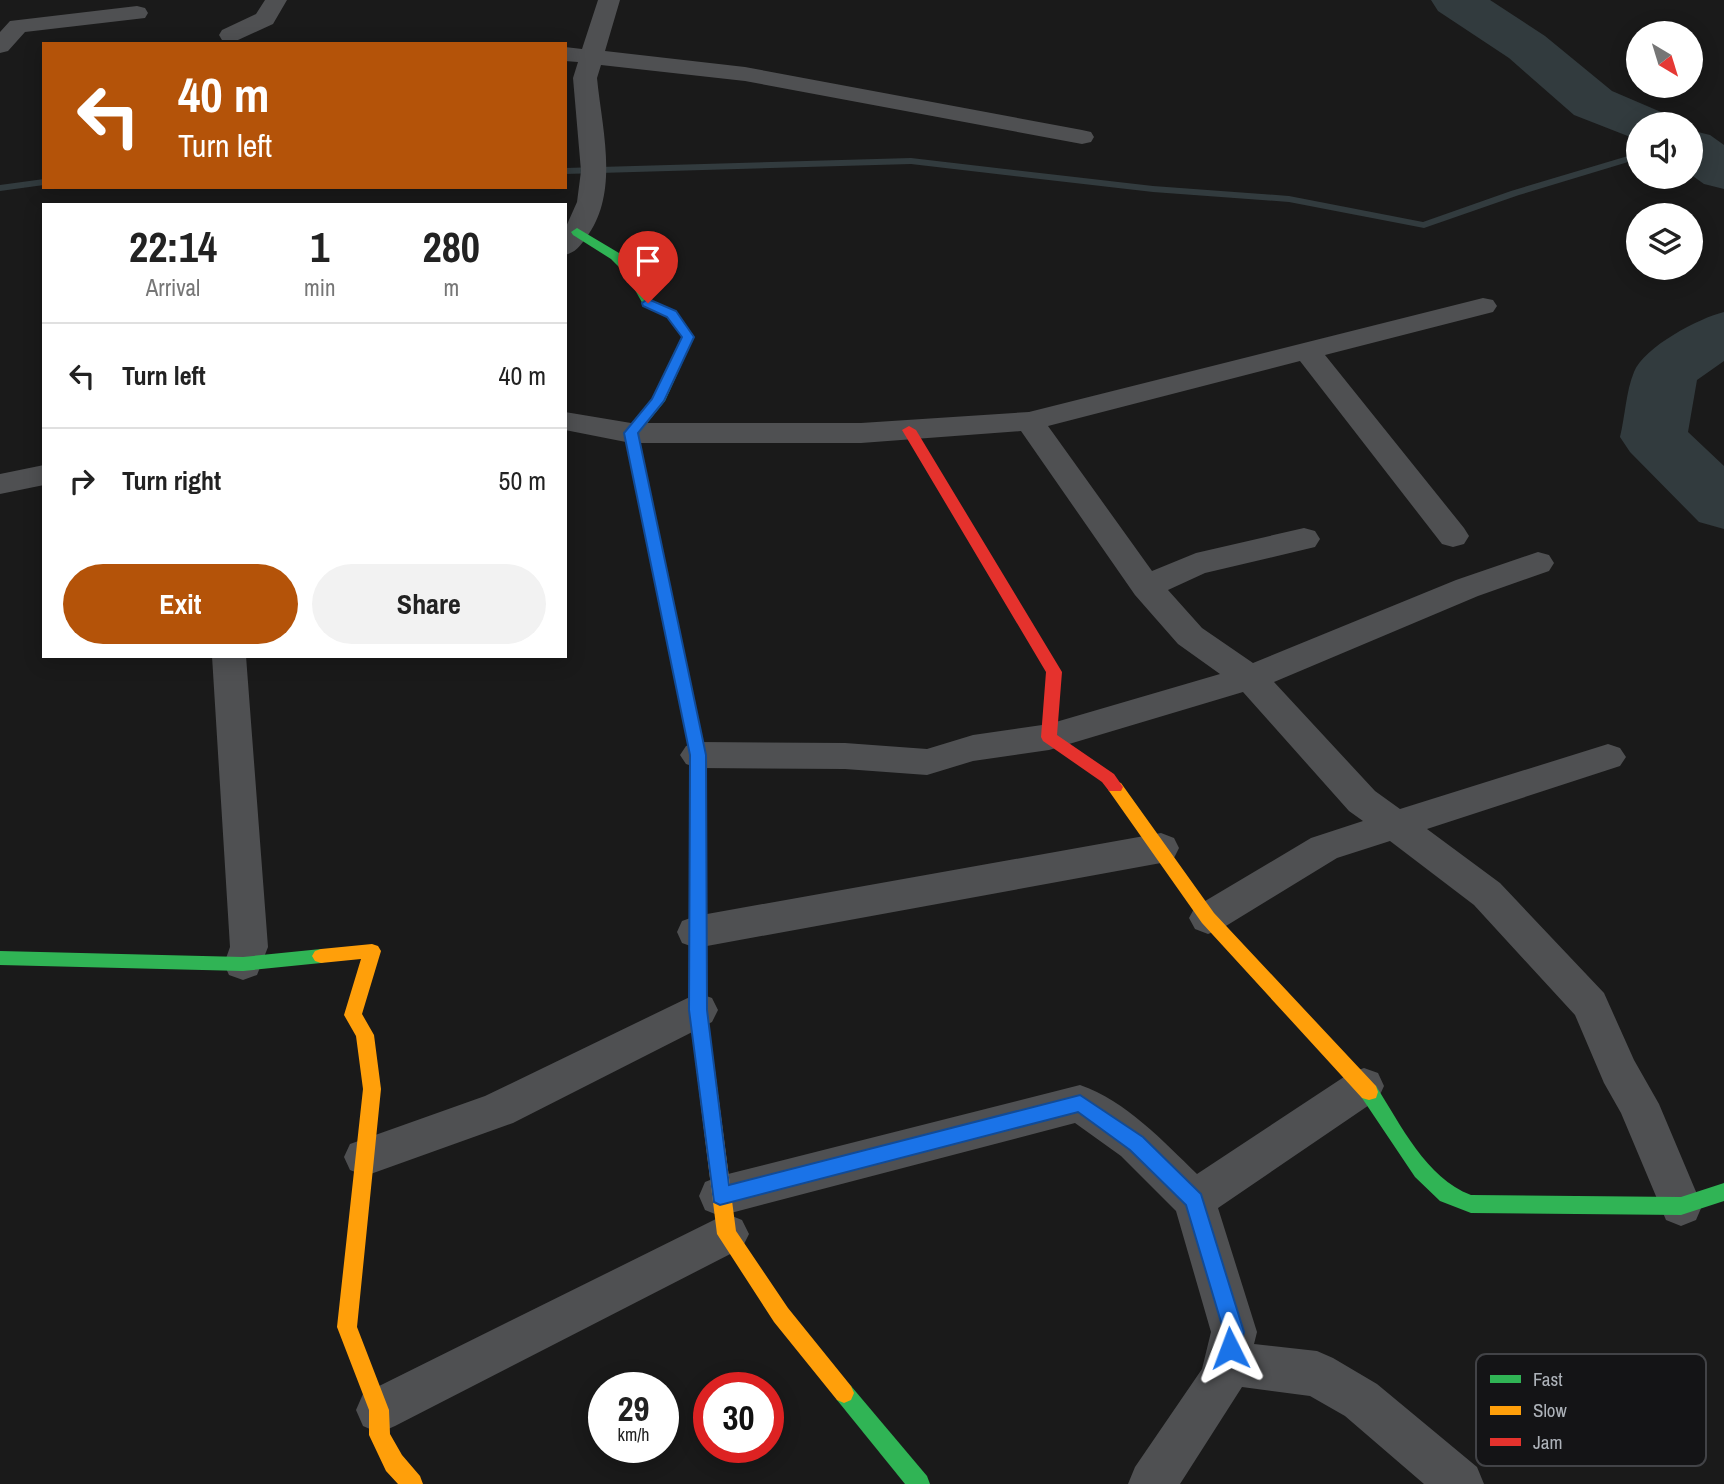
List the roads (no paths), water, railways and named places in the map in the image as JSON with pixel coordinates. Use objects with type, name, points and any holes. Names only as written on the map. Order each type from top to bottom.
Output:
[{"type":"street","points":[[230,36],[265,19],[276,0]]},
{"type":"street","points":[[609,0],[585,78],[594,171],[590,202],[571,239],[615,256],[631,272],[648,303],[672,314],[688,337],[657,401],[631,433]]},
{"type":"street","points":[[0,46],[18,26],[134,16]]},
{"type":"street","points":[[567,54],[745,74],[1082,137]]},
{"type":"street","points":[[567,421],[631,433],[861,433],[1029,421],[1483,306]]},
{"type":"street","points":[[1306,350],[1453,536]]},
{"type":"street","points":[[1029,421],[1146,587],[1190,636],[1250,678],[1362,801],[1487,894],[1590,1005],[1618,1070],[1638,1104],[1681,1206]]},
{"type":"street","points":[[909,430],[1054,671],[1049,737]]},
{"type":"street","points":[[631,433],[698,755],[698,1010],[724,1215],[781,1315],[919,1484]]},
{"type":"street","points":[[0,484],[42,475]]},
{"type":"street","points":[[1146,587],[1196,564],[1304,539]]},
{"type":"street","points":[[698,755],[845,757],[927,762],[973,748],[1049,737],[1250,678],[1467,588],[1538,563]]},
{"type":"street","points":[[229,658],[246,869],[249,947],[243,964]]},
{"type":"street","points":[[1049,737],[1108,778],[1161,848],[1208,918],[1364,1086],[1422,1171],[1447,1195],[1471,1204],[1681,1206],[1724,1192]]},
{"type":"street","points":[[1208,918],[1324,848],[1608,757]]},
{"type":"street","points":[[696,932],[1161,848]]},
{"type":"street","points":[[0,958],[243,964],[372,951],[353,1015],[365,1035],[372,1089],[347,1327],[379,1410],[380,1435],[394,1464],[411,1484]]},
{"type":"street","points":[[365,1157],[498,1111],[698,1010]]},
{"type":"street","points":[[1194,1200],[1364,1086]]},
{"type":"street","points":[[379,1410],[724,1215],[1080,1103],[1136,1143],[1194,1200],[1234,1332],[1223,1379],[1152,1484]]},
{"type":"street","points":[[1227,1363],[1317,1374],[1362,1400],[1460,1484]]},
{"type":"waterway","points":[[1456,0],[1527,47],[1593,103],[1626,117]]},
{"type":"waterway","points":[[1703,157],[1724,172]]},
{"type":"waterway","points":[[567,171],[911,161],[1153,189],[1289,199],[1424,225],[1515,193],[1626,160]]},
{"type":"waterway","points":[[0,188],[42,182]]},
{"type":"waterway","points":[[1724,331],[1666,372],[1654,437],[1724,506]]}]
